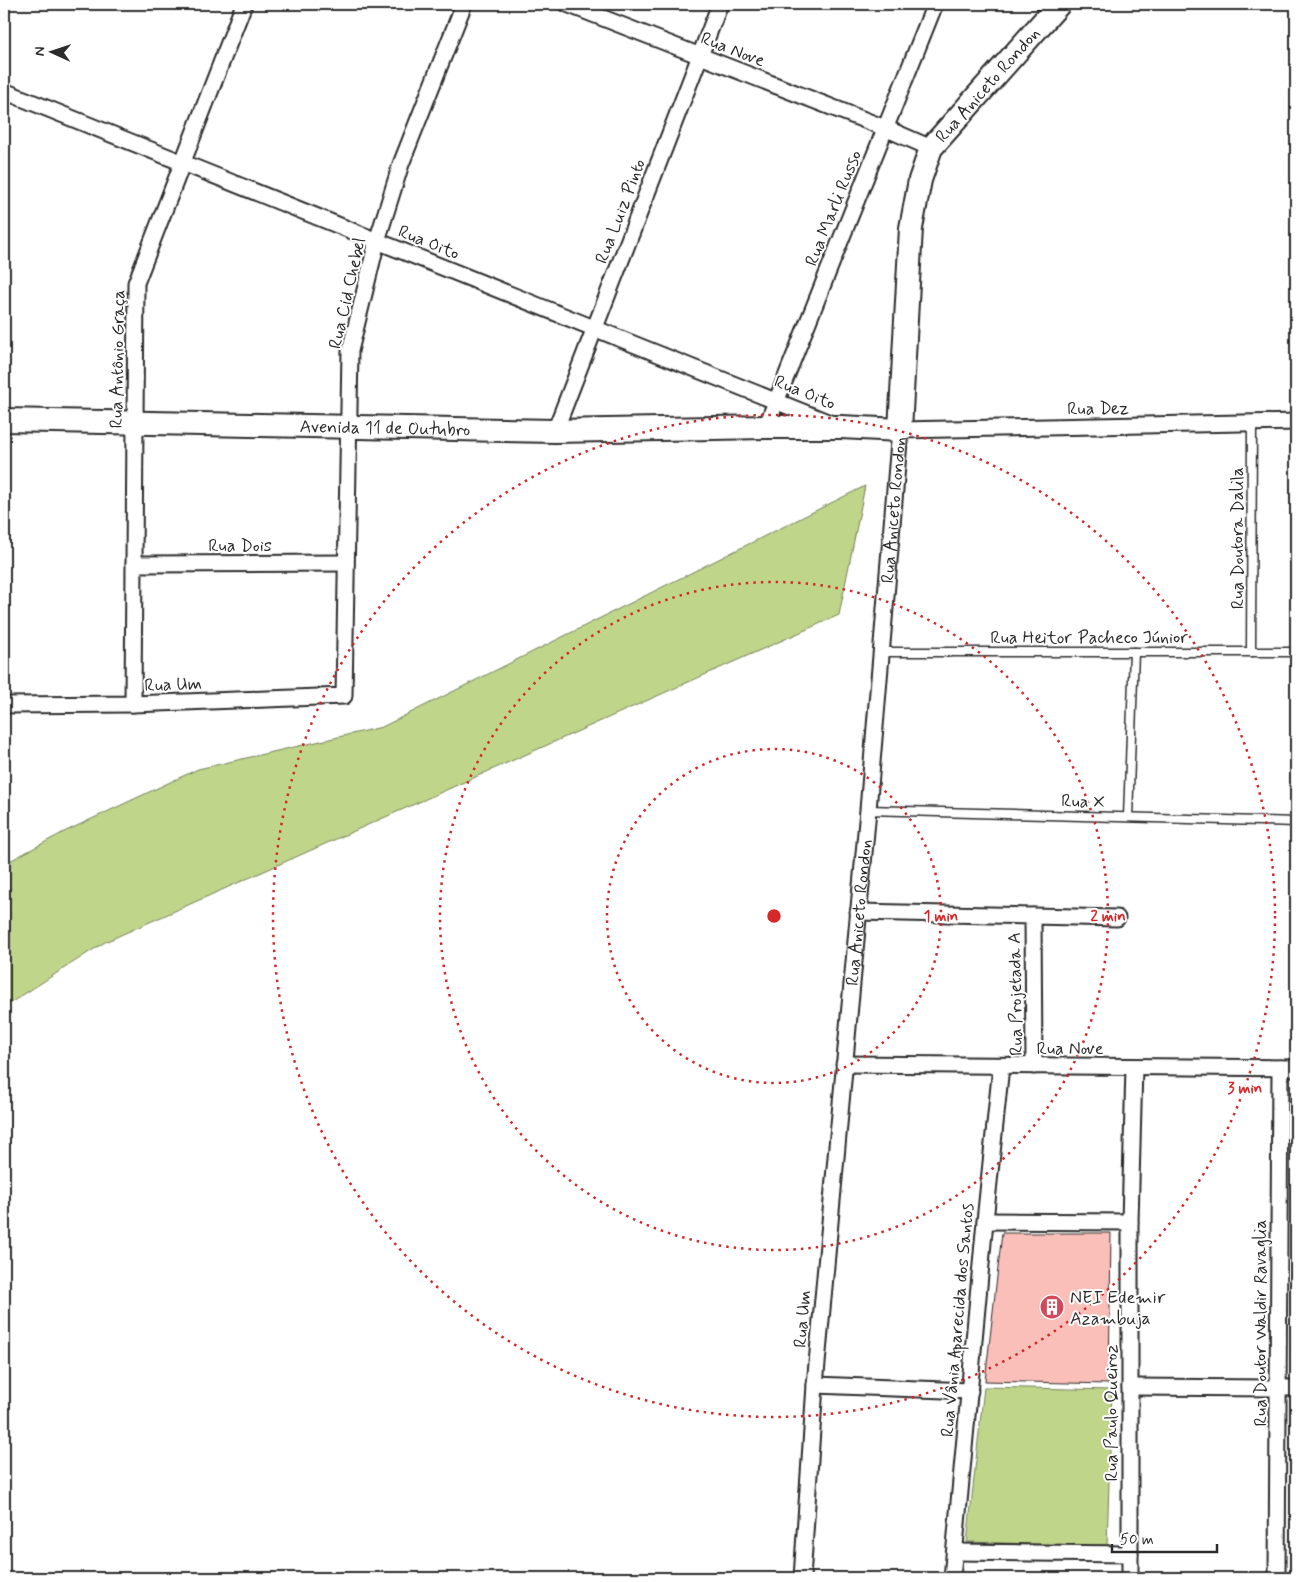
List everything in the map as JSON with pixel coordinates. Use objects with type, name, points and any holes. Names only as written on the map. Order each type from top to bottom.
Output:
[{"type":"street","name":"Rua Antônio Graça","points":[[133,704],[136,283],[244,4]]},
{"type":"street","name":"Rua Cid Chebel","points":[[344,696],[350,351],[377,241],[400,164],[464,4]]},
{"type":"street","name":"Rua Nove","points":[[567,4],[885,128],[931,148]]},
{"type":"street","name":"Rua Luiz Pinto","points":[[555,431],[720,4]]},
{"type":"street","name":"Rua Marli Russo","points":[[766,427],[935,4]]},
{"type":"street","name":"Rua Aniceto Rondon","points":[[844,1064],[882,652],[900,430],[911,228],[920,180],[931,148],[1059,4]]},
{"type":"street","name":"Rua Oito","points":[[4,91],[841,427]]},
{"type":"street","name":"Avenida 11 de Outubro","points":[[4,420],[555,431],[766,427],[841,427],[900,430]]},
{"type":"street","name":"Rua Dez","points":[[900,430],[1296,422]]},
{"type":"street","name":"Rua Dois","points":[[134,564],[346,563]]},
{"type":"street","name":"Rua Um","points":[[4,706],[133,704],[344,696]]},
{"type":"street","name":"Rua Projetada A","points":[[858,912],[1033,916],[1034,1066]]},
{"type":"street","points":[[1033,916],[1117,918]]},
{"type":"street","name":"Rua Nove","points":[[844,1064],[1296,1068]]},
{"type":"street","name":"Rua Um","points":[[802,1578],[815,1385],[844,1064]]},
{"type":"street","name":"Rua Vânia Aparecida dos Santos","points":[[952,1578],[1001,1066]]},
{"type":"street","name":"Rua Paulo Queiroz","points":[[1130,1578],[1130,1222],[1134,1067]]},
{"type":"street","name":"Rua Doutor Waldir Ravaglia","points":[[1277,1578],[1280,1068]]},
{"type":"street","points":[[985,1221],[1130,1222]]},
{"type":"street","points":[[815,1385],[970,1391]]},
{"type":"street","points":[[1130,1387],[1296,1388]]},
{"type":"street","points":[[955,1552],[1130,1554]]},
{"type":"lane","name":"Rua Doutora Dalila","points":[[1251,652],[1252,423]]},
{"type":"lane","name":"Rua Heitor Pacheco Júnior","points":[[882,652],[1296,652]]},
{"type":"lane","points":[[1128,817],[1134,652]]},
{"type":"lane","name":"Rua X","points":[[868,810],[1296,822]]},
{"type":"green space","points":[[865,486],[839,615],[105,942],[4,1007],[4,864],[64,832],[198,769],[382,727]]},
{"type":"green space","points":[[984,1387],[1112,1390],[1107,1546],[967,1542]]},
{"type":"building","name":"NEI Edemir Azambuja","points":[[1002,1233],[1111,1233],[1109,1384],[985,1381]]},
{"type":"place","name":"NEI Edemir Azambuja","points":[[1052,1307]]}]
